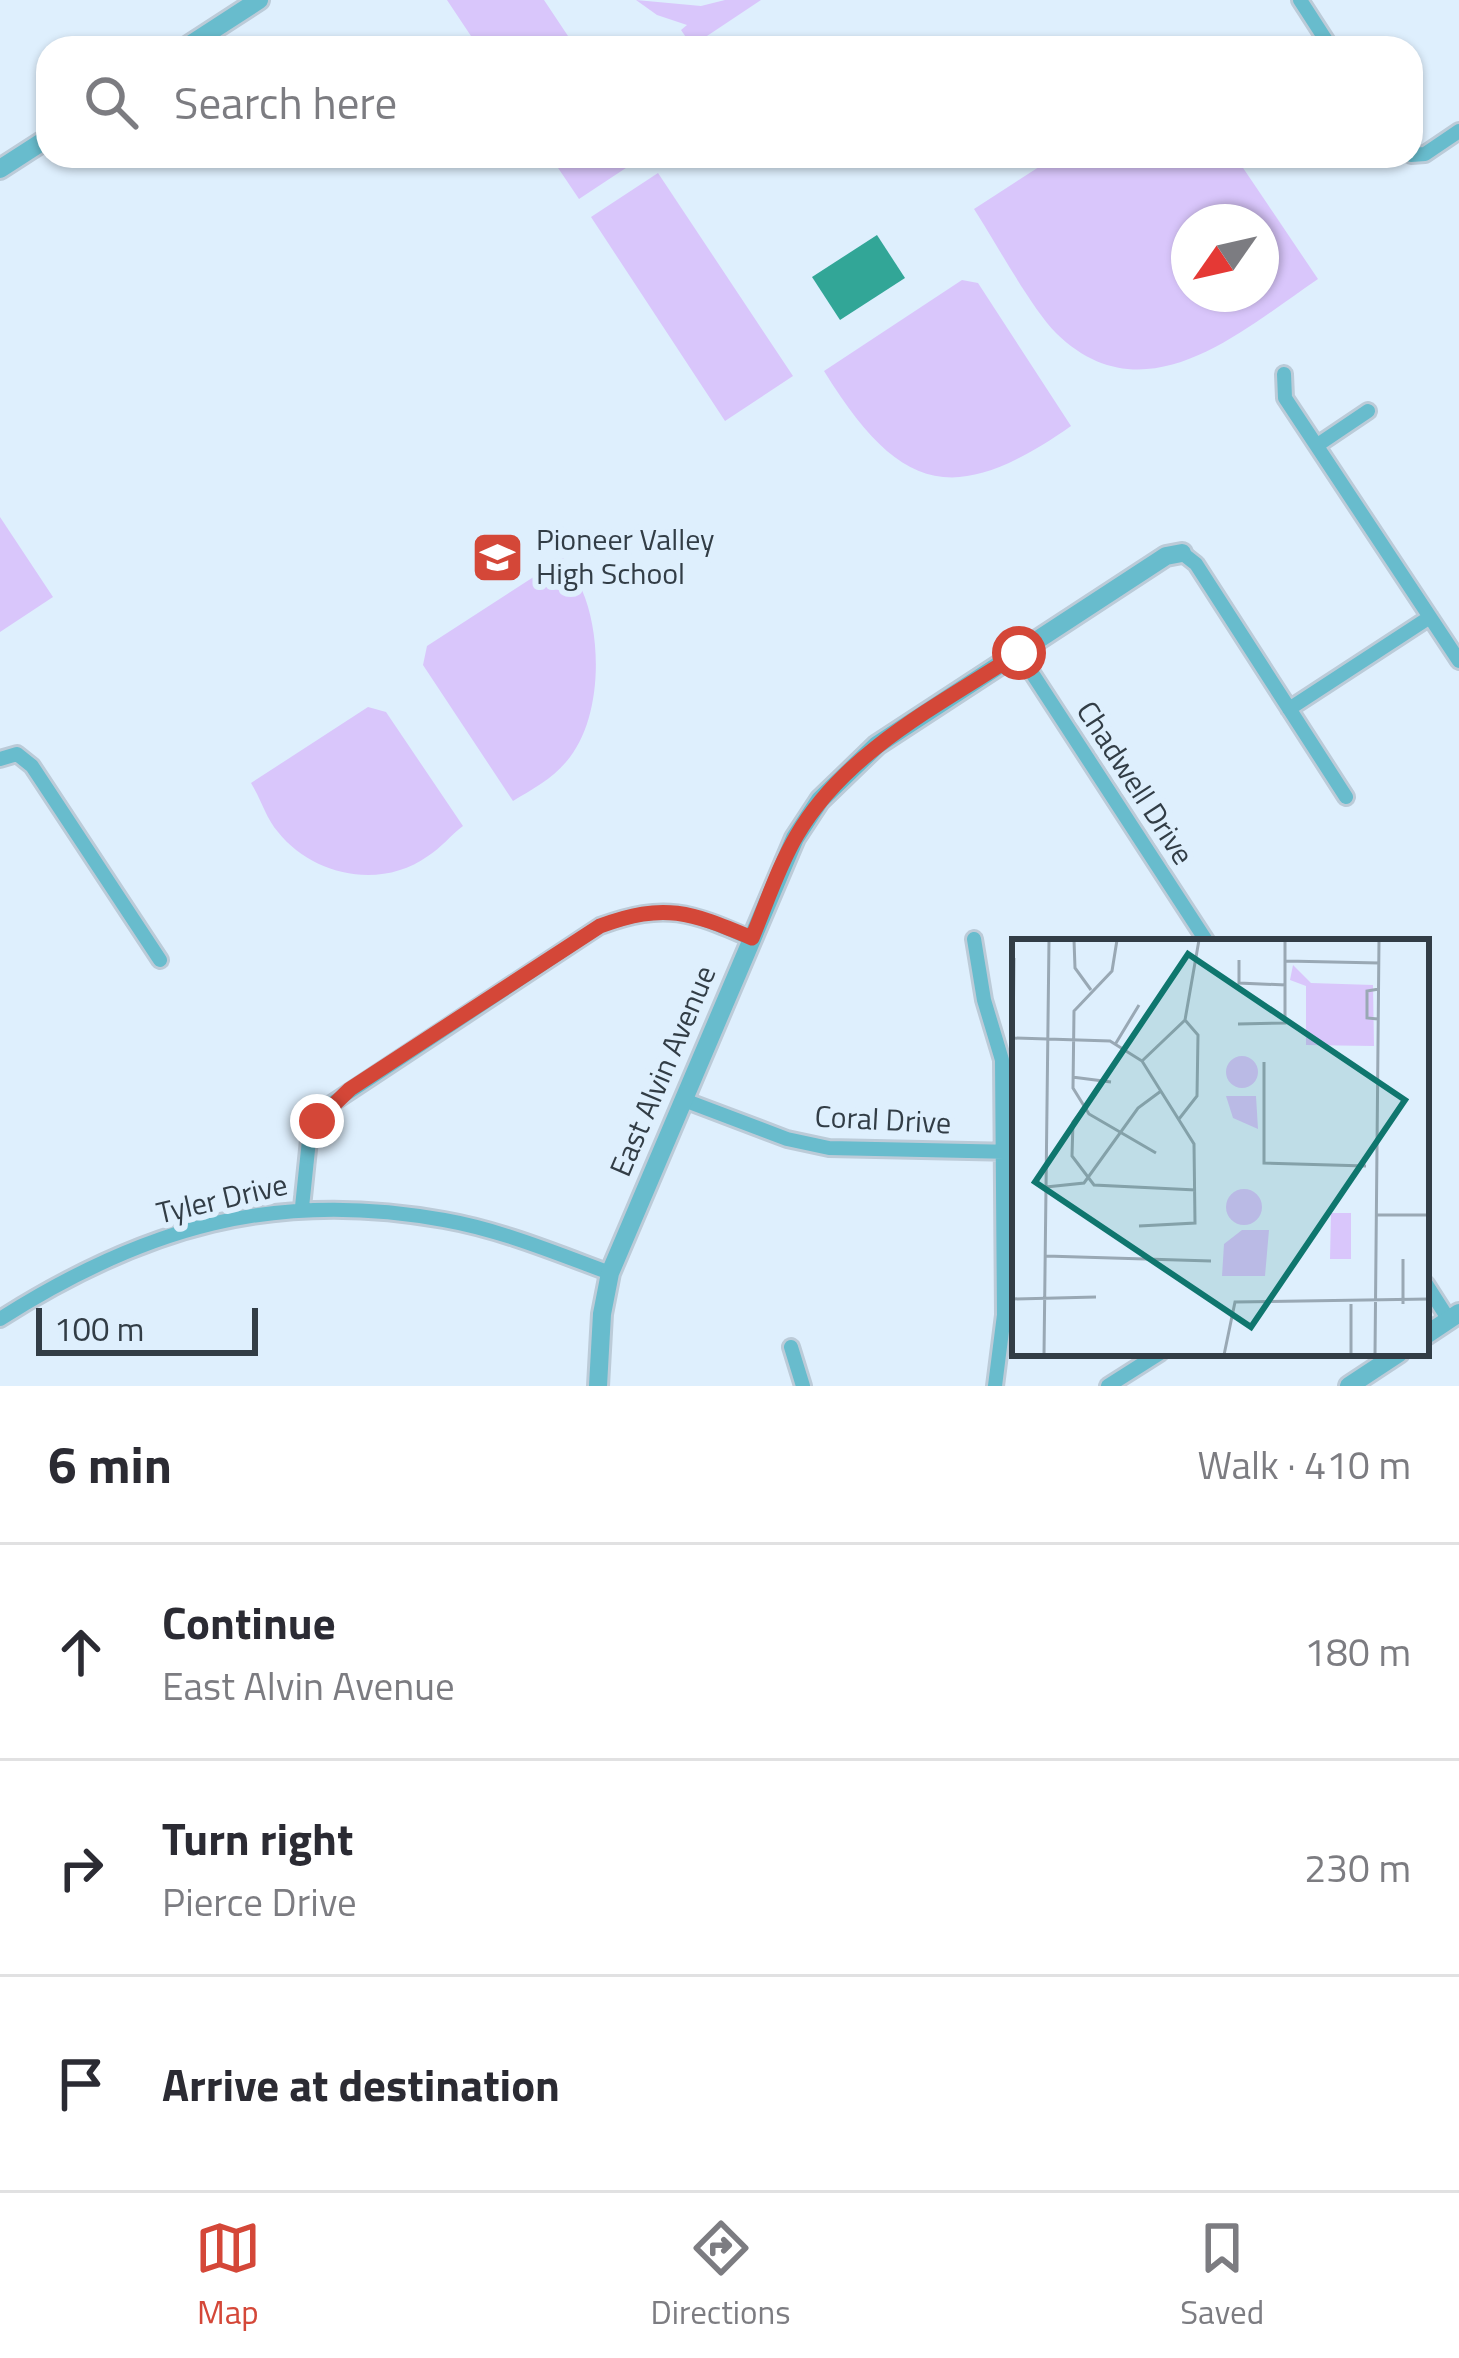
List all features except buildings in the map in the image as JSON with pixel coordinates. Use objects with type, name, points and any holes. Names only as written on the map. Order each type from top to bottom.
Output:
[{"type":"street","points":[[204,36],[259,0]]},
{"type":"street","points":[[1300,0],[1323,36]]},
{"type":"street","points":[[1423,154],[1459,131]]},
{"type":"street","points":[[0,170],[36,146]]},
{"type":"street","points":[[1284,374],[1286,398],[1459,661]]},
{"type":"street","points":[[1319,444],[1368,411]]},
{"type":"street","points":[[1182,553],[1196,564],[1346,797]]},
{"type":"street","name":"East Alvin Avenue","points":[[598,1386],[602,1314],[610,1273],[795,838],[845,773],[878,745],[1166,556],[1182,553]]},
{"type":"street","points":[[1289,710],[1430,617]]},
{"type":"street","name":"Chadwell Drive","points":[[1019,653],[1205,939]]},
{"type":"street","points":[[0,759],[16,754],[32,766],[160,960]]},
{"type":"street","points":[[302,1207],[309,1140],[331,1104],[600,926],[638,912],[674,912],[705,918],[752,938]]},
{"type":"street","points":[[974,939],[984,1000],[1002,1060],[1010,1151],[1004,1315],[995,1386]]},
{"type":"street","name":"Coral Drive","points":[[684,1100],[787,1139],[829,1148],[1010,1151]]},
{"type":"street","name":"Tyler Drive","points":[[0,1319],[77,1272],[144,1244],[226,1220],[302,1207],[377,1210],[448,1220],[610,1273]]},
{"type":"street","points":[[1429,1288],[1454,1317]]},
{"type":"street","points":[[791,1347],[803,1386]]},
{"type":"street","points":[[1108,1386],[1155,1356]]},
{"type":"street","points":[[1348,1386],[1394,1356]]},
{"type":"shaded area","points":[[447,0],[544,0],[568,36],[471,36]]},
{"type":"shaded area","points":[[636,0],[701,6],[761,0],[707,36],[685,36],[681,30],[687,25],[657,15]]},
{"type":"shaded area","points":[[558,168],[626,168],[579,199]]},
{"type":"shaded area","points":[[1037,168],[1243,168],[1267,204],[1171,204],[1171,312],[1271,312],[1225,342],[1158,368],[1124,369],[1090,358],[1046,321],[974,209]]},
{"type":"shaded area","points":[[658,173],[793,376],[725,421],[591,217]]},
{"type":"shaded area","points":[[1279,221],[1318,279],[1279,306]]},
{"type":"shaded area","points":[[877,235],[905,278],[840,320],[812,277]]},
{"type":"shaded area","points":[[962,280],[978,283],[1071,426],[993,469],[961,477],[931,475],[904,463],[878,442],[824,371]]},
{"type":"shaded area","points":[[0,517],[53,597],[0,632]]},
{"type":"shaded area","points":[[563,558],[589,610],[596,655],[592,702],[587,725],[566,762],[513,801],[423,665],[427,646]]},
{"type":"shaded area","points":[[368,707],[386,712],[463,826],[409,867],[369,875],[328,868],[293,847],[274,827],[251,783]]},
{"type":"place","name":"Pioneer Valley High School","points":[[497,557]]},
{"type":"route","points":[[317,1121],[350,1089],[600,926],[638,912],[674,912],[705,918],[752,938],[795,838],[845,773],[878,745],[1019,653]]}]
